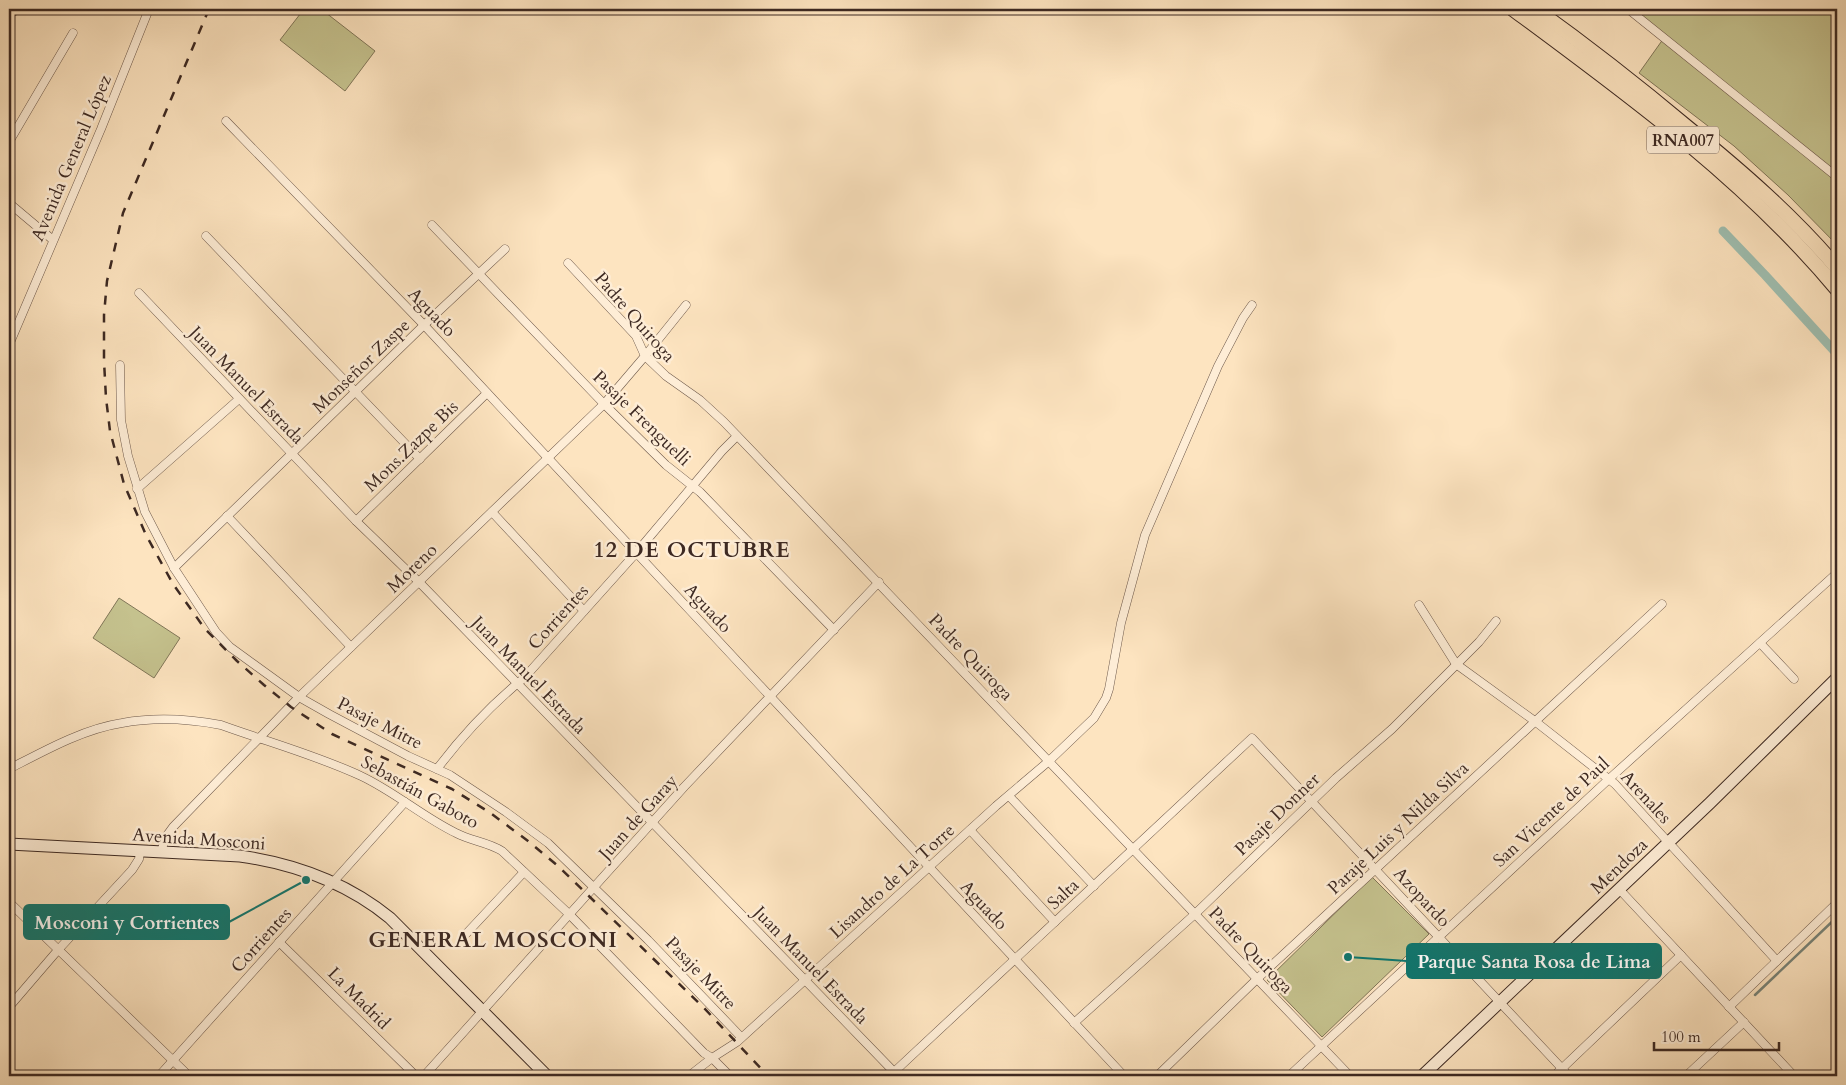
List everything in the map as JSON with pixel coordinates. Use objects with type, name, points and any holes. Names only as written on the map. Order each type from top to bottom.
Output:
[{"type":"highway","name":"RNA007","points":[[1513,9],[1635,101],[1740,188],[1792,238],[1837,289]]},
{"type":"highway","name":"RNA007","points":[[1535,9],[1619,72],[1737,168],[1784,212],[1837,268]]},
{"type":"street","points":[[9,14],[19,9]]},
{"type":"street","name":"Avenida General López","points":[[9,344],[101,129],[149,9]]},
{"type":"street","points":[[1628,9],[1837,176]]},
{"type":"street","points":[[9,142],[73,34]]},
{"type":"street","name":"Aguado","points":[[226,121],[424,325],[1124,1076]]},
{"type":"street","points":[[9,203],[54,240]]},
{"type":"street","name":"Pasaje Frenguelli","points":[[432,225],[604,404],[666,465],[700,492],[834,630]]},
{"type":"street","points":[[206,236],[420,459]]},
{"type":"street","name":"Monseñor Zaspe","points":[[174,568],[424,325],[506,249]]},
{"type":"street","name":"Padre Quiroga","points":[[568,263],[636,336],[645,356],[666,376],[700,400],[724,422],[1350,1076]]},
{"type":"street","name":"Juan Manuel Estrada","points":[[139,293],[356,521],[419,582],[896,1074]]},
{"type":"street","name":"Moreno","points":[[161,853],[165,838],[173,827],[299,697],[604,404],[686,304]]},
{"type":"street","name":"Lisandro de La Torre","points":[[689,1076],[741,1038],[970,830],[1049,761],[1094,718],[1106,698],[1121,623],[1145,535],[1218,366],[1243,318],[1252,305]]},
{"type":"street","name":"Pasaje Mitre","points":[[120,365],[121,420],[136,489],[148,519],[174,568],[216,632],[230,647],[299,697],[408,756],[450,775],[548,843],[648,940],[741,1038]]},
{"type":"street","name":"Mons.Zazpe Bis","points":[[356,521],[487,393]]},
{"type":"street","points":[[136,489],[239,399]]},
{"type":"street","name":"Corrientes","points":[[437,769],[455,745],[524,678],[737,436]]},
{"type":"street","points":[[492,512],[584,610]]},
{"type":"street","points":[[227,516],[351,647]]},
{"type":"street","name":"San Vicente de Paul","points":[[1289,1076],[1610,779],[1837,574]]},
{"type":"street","name":"Juan de Garay","points":[[424,1076],[684,787],[879,582]]},
{"type":"street","name":"Paraje Luis y Nilda Silva","points":[[1157,1076],[1258,978],[1662,604]]},
{"type":"street","name":"Arenales","points":[[1419,606],[1456,664],[1610,779],[1777,961]]},
{"type":"street","name":"Pasaje Donner","points":[[1074,1023],[1195,914],[1311,801],[1392,729],[1496,621]]},
{"type":"street","points":[[1760,643],[1794,679]]},
{"type":"street","name":"Mendoza","points":[[1422,1076],[1620,890],[1837,678]]},
{"type":"street","name":"Sebastián Gaboto","points":[[9,768],[94,730],[121,723],[158,720],[203,722],[221,725],[353,772],[387,789],[455,832],[471,840],[493,845],[502,851],[569,914],[704,1053],[712,1058],[730,1076]]},
{"type":"street","name":"Azopardo","points":[[1252,738],[1569,1076]]},
{"type":"street","name":"Salta","points":[[896,1074],[1252,738]]},
{"type":"street","points":[[1009,796],[1094,886]]},
{"type":"street","name":"Corrientes","points":[[159,1076],[405,802]]},
{"type":"street","points":[[970,830],[1055,922]]},
{"type":"street","name":"Avenida Mosconi","points":[[9,844],[240,856],[292,866],[333,882],[372,903],[390,918],[547,1076]]},
{"type":"street","points":[[9,1007],[58,950],[132,870],[140,859],[140,852]]},
{"type":"street","points":[[466,934],[524,872]]},
{"type":"street","points":[[1620,890],[1794,1076]]},
{"type":"street","points":[[9,902],[189,1076]]},
{"type":"street","points":[[1730,1007],[1837,903]]},
{"type":"street","name":"La Madrid","points":[[280,942],[416,1076]]},
{"type":"street","points":[[1554,1076],[1681,955]]},
{"type":"street","points":[[1686,1076],[1744,1022]]},
{"type":"shaded area","points":[[304,9],[321,9],[375,51],[345,91],[280,40]]},
{"type":"shaded area","points":[[1633,9],[1837,9],[1837,245],[1788,195],[1734,146],[1639,73],[1666,35]]},
{"type":"shaded area","points":[[119,598],[180,638],[154,678],[93,638]]},
{"type":"shaded area","points":[[1372,877],[1429,934],[1322,1037],[1267,980]]},
{"type":"waterway","points":[[1723,231],[1837,354]]},
{"type":"waterway","points":[[1755,995],[1837,917]]},
{"type":"railway","points":[[209,9],[123,213],[107,281],[104,315],[104,361],[110,431],[124,484],[146,535],[173,584],[205,629],[264,685],[291,707],[332,734],[452,789],[489,812],[528,841],[558,866],[704,1008],[768,1076]]},
{"type":"place","name":"Mosconi y Corrientes","points":[[306,880]]},
{"type":"place","name":"Parque Santa Rosa de Lima","points":[[1348,957]]},
{"type":"district","name":"12 DE OCTUBRE","points":[[692,549]]},
{"type":"district","name":"GENERAL MOSCONI","points":[[493,939]]}]
